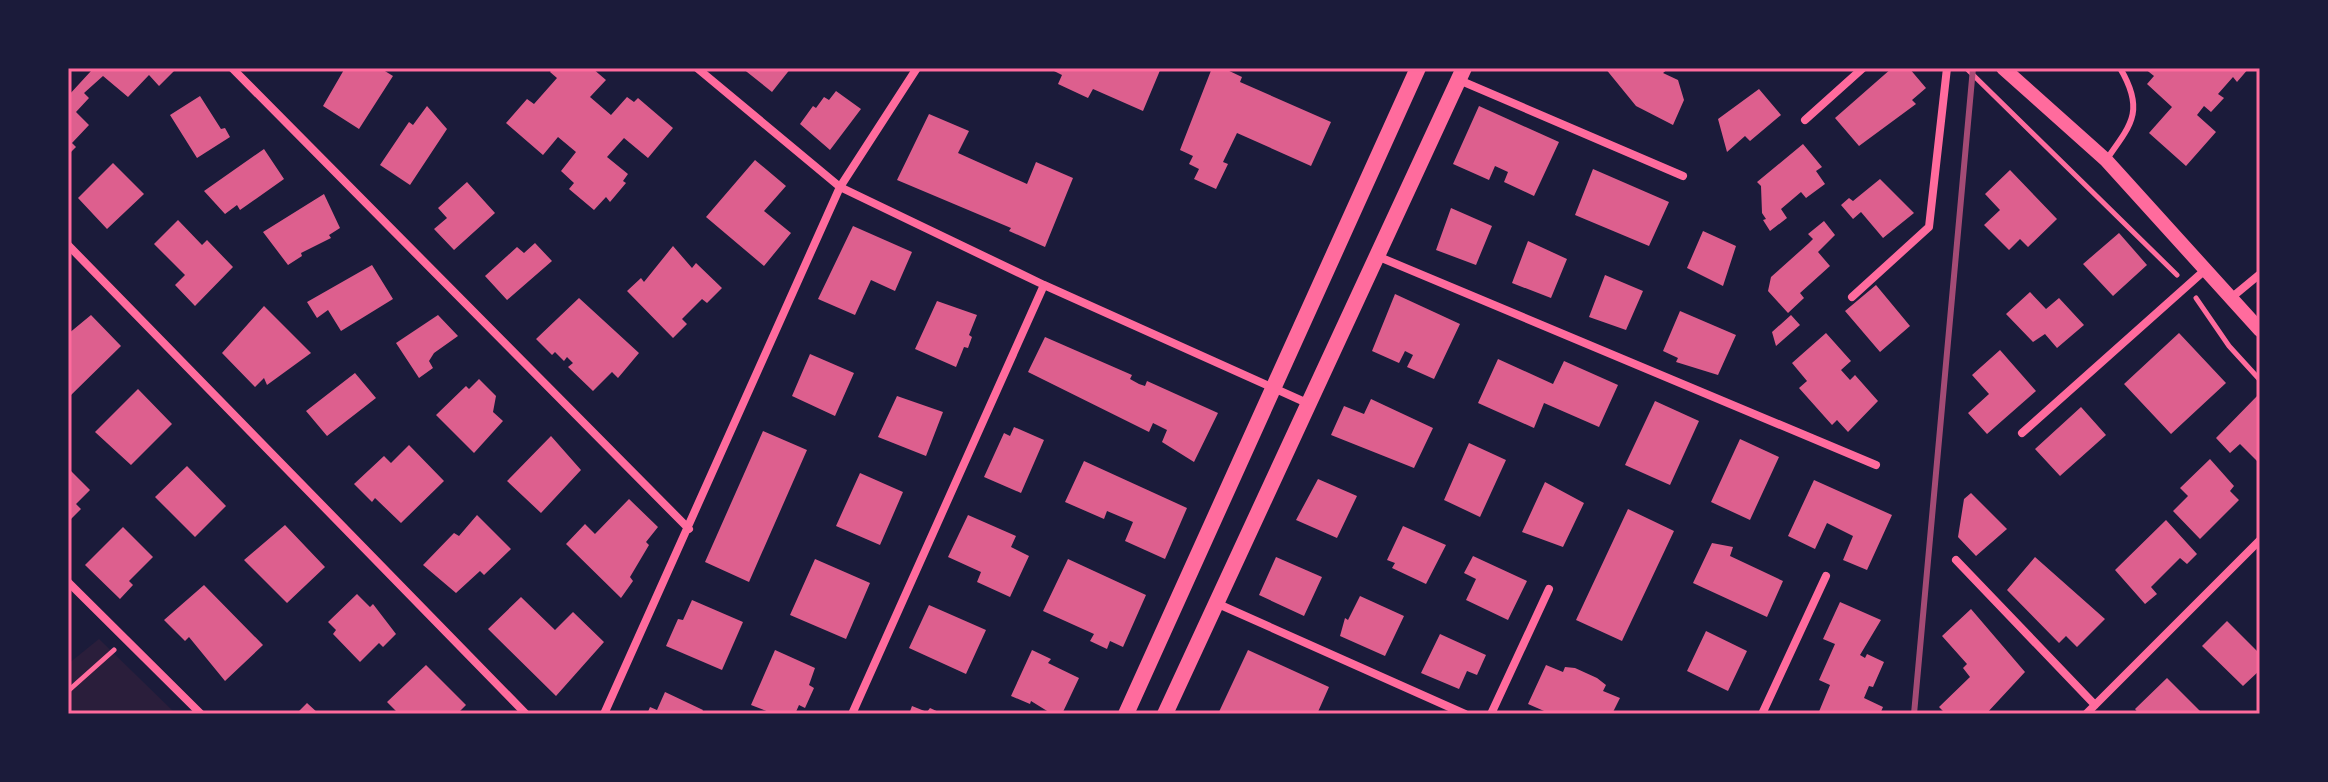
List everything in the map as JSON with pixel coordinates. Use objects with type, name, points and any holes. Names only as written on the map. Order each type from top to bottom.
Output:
[{"type":"main road","points":[[1126,714],[1418,68]]},
{"type":"main road","points":[[1165,714],[1461,74]]},
{"type":"street","points":[[232,68],[689,529]]},
{"type":"street","points":[[697,68],[840,187],[1044,285],[1307,403]]},
{"type":"street","points":[[604,714],[840,187],[917,68]]},
{"type":"street","points":[[1805,120],[1863,68]]},
{"type":"street","points":[[1852,297],[1929,227],[1947,68]]},
{"type":"street","points":[[2003,68],[2106,160],[2260,330]]},
{"type":"street","points":[[1461,74],[1683,176]]},
{"type":"street","points":[[68,245],[526,714]]},
{"type":"street","points":[[1376,256],[1876,465]]},
{"type":"street","points":[[2022,433],[2205,270]]},
{"type":"street","points":[[2231,298],[2260,274]]},
{"type":"street","points":[[852,714],[1044,285]]},
{"type":"street","points":[[2086,714],[2260,540]]},
{"type":"street","points":[[1956,560],[2095,705]]},
{"type":"street","points":[[1762,714],[1826,576]]},
{"type":"street","points":[[68,582],[201,714]]},
{"type":"street","points":[[1491,714],[1549,589]]},
{"type":"street","points":[[1215,603],[1465,714]]},
{"type":"lane","points":[[2106,160],[2135,114],[2134,95],[2120,68]]},
{"type":"path","points":[[1966,68],[2117,212],[2189,287],[2229,346],[2260,380]]},
{"type":"path","points":[[68,691],[126,639]]},
{"type":"shaded area","points":[[99,639],[176,714],[68,714],[68,664]]},
{"type":"building","points":[[87,68],[174,71],[159,86],[149,75],[128,97],[103,76],[84,93],[89,98],[76,112],[89,125],[72,143],[76,147],[68,155],[68,96],[91,71]]},
{"type":"building","points":[[345,68],[380,68],[393,76],[359,129],[323,106]]},
{"type":"building","points":[[553,68],[592,68],[606,80],[590,97],[611,115],[627,97],[634,102],[638,98],[673,128],[648,158],[624,138],[607,157],[628,174],[623,181],[626,183],[610,202],[606,197],[594,210],[569,189],[574,183],[561,171],[576,152],[558,137],[543,155],[506,123],[527,99],[534,104],[557,78],[550,72]]},
{"type":"building","points":[[742,68],[791,68],[772,92]]},
{"type":"building","points":[[1048,68],[1161,68],[1143,111],[1093,89],[1088,98],[1058,84],[1062,75]]},
{"type":"building","points":[[1212,68],[1223,68],[1242,77],[1240,82],[1331,122],[1311,166],[1237,133],[1223,162],[1228,164],[1216,189],[1194,179],[1199,169],[1189,164],[1193,156],[1180,150]]},
{"type":"building","points":[[1605,68],[1669,68],[1663,73],[1678,80],[1684,100],[1673,125],[1636,106]]},
{"type":"building","points":[[1892,68],[1909,68],[1926,88],[1912,100],[1916,104],[1859,146],[1835,118]]},
{"type":"building","points":[[2144,68],[2249,68],[2237,82],[2233,77],[2218,94],[2224,98],[2211,112],[2204,106],[2197,115],[2216,132],[2186,166],[2149,133],[2172,107],[2147,84],[2154,76]]},
{"type":"building","points":[[1759,89],[1781,115],[1750,141],[1745,136],[1727,152],[1718,119]]},
{"type":"building","points":[[836,91],[861,109],[830,150],[800,124],[813,106],[816,108],[824,97],[829,100]]},
{"type":"building","points":[[200,96],[221,129],[225,128],[230,137],[197,158],[170,115]]},
{"type":"building","points":[[427,106],[447,129],[410,185],[380,165],[409,122],[413,125]]},
{"type":"building","points":[[1479,106],[1559,142],[1534,196],[1504,182],[1508,172],[1495,166],[1489,180],[1453,164]]},
{"type":"building","points":[[929,114],[969,131],[958,153],[1027,184],[1036,162],[1073,178],[1045,247],[1009,231],[1011,228],[897,180]]},
{"type":"building","points":[[1803,144],[1822,167],[1816,171],[1825,184],[1806,198],[1801,192],[1781,209],[1787,218],[1770,231],[1763,220],[1766,219],[1762,213],[1761,186],[1757,182]]},
{"type":"building","points":[[264,149],[284,179],[240,210],[237,205],[225,214],[204,191]]},
{"type":"building","points":[[755,160],[786,186],[764,211],[791,233],[764,266],[706,217]]},
{"type":"building","points":[[113,163],[144,194],[107,229],[78,198]]},
{"type":"building","points":[[1593,169],[1669,202],[1649,246],[1575,215]]},
{"type":"building","points":[[2010,170],[2057,219],[2028,247],[2020,239],[2009,250],[1984,225],[2000,210],[1985,194]]},
{"type":"building","points":[[1880,179],[1914,213],[1883,238],[1861,212],[1853,219],[1841,205],[1849,198],[1853,201]]},
{"type":"building","points":[[467,182],[495,213],[454,250],[434,229],[447,218],[438,208]]},
{"type":"building","points":[[324,194],[340,228],[329,235],[331,238],[301,253],[302,256],[288,265],[263,232]]},
{"type":"building","points":[[1451,208],[1492,226],[1476,265],[1436,250]]},
{"type":"building","points":[[178,220],[202,245],[207,240],[233,267],[195,306],[175,285],[185,275],[154,244]]},
{"type":"building","points":[[1824,221],[1835,235],[1818,252],[1830,266],[1800,293],[1804,298],[1788,313],[1768,291],[1771,277],[1813,239],[1808,234]]},
{"type":"building","points":[[853,226],[912,252],[895,291],[871,280],[855,315],[818,299]]},
{"type":"building","points":[[1703,231],[1736,246],[1723,286],[1687,268]]},
{"type":"building","points":[[2119,233],[2147,265],[2113,296],[2083,264]]},
{"type":"building","points":[[1528,241],[1567,259],[1551,298],[1512,283]]},
{"type":"building","points":[[535,243],[552,261],[507,300],[485,276],[517,247],[524,253]]},
{"type":"building","points":[[673,246],[692,268],[696,263],[722,288],[707,303],[702,299],[682,319],[687,324],[673,338],[627,291],[641,278],[644,282]]},
{"type":"building","points":[[372,265],[393,299],[341,331],[328,310],[317,318],[307,302]]},
{"type":"building","points":[[1605,275],[1643,291],[1626,330],[1589,317]]},
{"type":"building","points":[[1876,285],[1910,326],[1880,352],[1845,311]]},
{"type":"building","points":[[2030,292],[2046,309],[2059,298],[2084,325],[2057,348],[2045,334],[2033,342],[2006,314]]},
{"type":"building","points":[[1395,294],[1460,324],[1434,379],[1407,367],[1413,355],[1405,351],[1399,363],[1372,351]]},
{"type":"building","points":[[579,298],[639,353],[618,378],[612,372],[593,391],[568,367],[573,363],[567,357],[564,361],[555,352],[552,355],[536,339]]},
{"type":"building","points":[[937,301],[977,315],[969,335],[972,337],[968,348],[964,347],[956,367],[915,349]]},
{"type":"building","points":[[264,306],[311,353],[267,385],[264,378],[255,387],[222,353]]},
{"type":"building","points":[[1680,311],[1736,335],[1718,375],[1676,362],[1678,358],[1663,351]]},
{"type":"building","points":[[91,315],[121,346],[68,398],[68,334]]},
{"type":"building","points":[[438,315],[458,336],[434,353],[429,361],[433,368],[419,378],[396,343]]},
{"type":"building","points":[[1791,315],[1800,325],[1776,346],[1772,332]]},
{"type":"building","points":[[1826,333],[1851,361],[1841,370],[1850,380],[1855,375],[1878,401],[1848,432],[1837,420],[1832,425],[1799,388],[1807,381],[1792,363]]},
{"type":"building","points":[[2179,333],[2226,383],[2171,434],[2124,384]]},
{"type":"building","points":[[1045,337],[1132,375],[1130,379],[1139,384],[1145,386],[1147,381],[1218,413],[1194,462],[1162,442],[1167,430],[1153,423],[1149,432],[1028,372]]},
{"type":"building","points":[[2000,350],[2036,391],[1987,434],[1968,413],[1989,394],[1972,375]]},
{"type":"building","points":[[810,354],[854,373],[835,416],[792,396]]},
{"type":"building","points":[[1498,359],[1553,384],[1564,361],[1618,385],[1599,427],[1544,403],[1534,428],[1478,403]]},
{"type":"building","points":[[355,373],[376,398],[327,436],[306,411]]},
{"type":"building","points":[[479,379],[496,396],[493,412],[503,421],[474,453],[436,415],[466,386],[469,389]]},
{"type":"building","points":[[138,389],[172,424],[131,465],[95,432]]},
{"type":"building","points":[[2260,393],[2258,462],[2240,444],[2230,453],[2216,438]]},
{"type":"building","points":[[897,396],[943,412],[926,456],[878,437]]},
{"type":"building","points":[[1371,399],[1433,428],[1414,468],[1331,435],[1344,406],[1364,414]]},
{"type":"building","points":[[1655,401],[1699,421],[1670,485],[1625,465]]},
{"type":"building","points":[[2081,407],[2106,435],[2060,476],[2035,449]]},
{"type":"building","points":[[1014,427],[1044,440],[1021,493],[984,477],[1004,433],[1010,436]]},
{"type":"building","points":[[763,431],[807,450],[749,582],[705,562]]},
{"type":"building","points":[[551,436],[581,470],[541,513],[507,481]]},
{"type":"building","points":[[1740,439],[1779,457],[1750,520],[1711,502]]},
{"type":"building","points":[[1469,443],[1506,460],[1480,517],[1444,500]]},
{"type":"building","points":[[409,445],[444,481],[401,523],[375,498],[372,502],[354,484],[384,456],[391,463]]},
{"type":"building","points":[[2210,459],[2234,486],[2230,491],[2239,500],[2200,539],[2173,511],[2188,496],[2180,488]]},
{"type":"building","points":[[1084,461],[1187,508],[1165,559],[1125,541],[1133,522],[1107,511],[1104,519],[1065,502]]},
{"type":"building","points":[[187,466],[226,506],[195,537],[155,497]]},
{"type":"building","points":[[68,468],[90,490],[76,504],[81,509],[68,522]]},
{"type":"building","points":[[860,473],[903,492],[880,545],[836,526]]},
{"type":"building","points":[[1318,479],[1357,496],[1337,538],[1296,520]]},
{"type":"building","points":[[1814,480],[1892,515],[1867,570],[1843,560],[1853,536],[1827,523],[1815,549],[1788,536]]},
{"type":"building","points":[[1545,482],[1584,503],[1563,547],[1522,532]]},
{"type":"building","points":[[1971,493],[2007,529],[1976,556],[1958,537],[1964,499]]},
{"type":"building","points":[[629,499],[658,527],[646,542],[649,545],[630,577],[633,581],[621,598],[566,544],[585,524],[595,534]]},
{"type":"building","points":[[1628,509],[1674,531],[1622,641],[1576,620]]},
{"type":"building","points":[[477,515],[511,549],[484,575],[480,571],[456,593],[423,565],[454,533],[459,536]]},
{"type":"building","points":[[968,515],[1016,536],[1011,547],[1029,556],[1010,597],[977,582],[981,572],[948,557]]},
{"type":"building","points":[[2166,520],[2197,554],[2187,564],[2180,558],[2151,587],[2157,594],[2145,604],[2115,570]]},
{"type":"building","points":[[285,525],[325,567],[287,603],[244,560]]},
{"type":"building","points":[[1403,526],[1446,545],[1426,584],[1392,568],[1395,563],[1387,560]]},
{"type":"building","points":[[123,527],[153,557],[129,581],[133,585],[120,599],[85,565]]},
{"type":"building","points":[[1712,543],[1733,547],[1730,556],[1783,581],[1767,617],[1693,583]]},
{"type":"building","points":[[1473,556],[1527,581],[1508,620],[1466,600],[1476,579],[1464,573]]},
{"type":"building","points":[[1276,557],[1322,577],[1304,616],[1259,595]]},
{"type":"building","points":[[2035,557],[2105,619],[2077,647],[2066,636],[2059,643],[2007,590]]},
{"type":"building","points":[[815,559],[870,583],[846,639],[790,615]]},
{"type":"building","points":[[1068,559],[1146,595],[1123,647],[1110,641],[1107,649],[1090,641],[1094,634],[1043,611]]},
{"type":"building","points":[[204,585],[263,645],[225,681],[189,637],[185,641],[164,620]]},
{"type":"building","points":[[357,594],[370,607],[373,604],[396,634],[383,647],[379,643],[360,662],[333,634],[336,630],[328,622]]},
{"type":"building","points":[[1360,596],[1404,616],[1385,656],[1340,636],[1345,618],[1348,620]]},
{"type":"building","points":[[521,597],[555,630],[573,612],[604,642],[556,696],[488,629]]},
{"type":"building","points":[[692,600],[743,622],[722,670],[666,646],[678,619],[683,620]]},
{"type":"building","points":[[1840,602],[1881,620],[1860,655],[1865,658],[1867,654],[1884,662],[1873,687],[1869,686],[1864,698],[1883,707],[1880,714],[1818,714],[1830,685],[1819,680],[1835,644],[1823,639]]},
{"type":"building","points":[[929,605],[986,630],[966,674],[909,648]]},
{"type":"building","points":[[1971,609],[2025,672],[1986,714],[1946,714],[1939,707],[1970,677],[1963,668],[1967,664],[1942,636]]},
{"type":"building","points":[[2227,621],[2260,654],[2260,670],[2243,686],[2202,646]]},
{"type":"building","points":[[1706,631],[1747,651],[1728,691],[1687,671]]},
{"type":"building","points":[[1440,634],[1486,655],[1477,675],[1467,671],[1459,689],[1421,673]]},
{"type":"building","points":[[775,650],[815,668],[809,685],[814,688],[805,708],[799,705],[795,714],[774,714],[751,705]]},
{"type":"building","points":[[1032,650],[1051,659],[1048,663],[1079,678],[1062,714],[1052,714],[1031,701],[1030,704],[1011,696]]},
{"type":"building","points":[[1248,650],[1329,687],[1317,714],[1218,714]]},
{"type":"building","points":[[426,665],[466,705],[457,714],[399,714],[387,702]]},
{"type":"building","points":[[1546,665],[1563,672],[1565,667],[1575,668],[1597,678],[1606,685],[1603,691],[1620,698],[1612,714],[1551,714],[1528,704]]},
{"type":"building","points":[[2167,678],[2203,714],[2139,714],[2135,709]]},
{"type":"building","points":[[665,692],[703,710],[701,714],[647,714],[650,707],[657,710]]},
{"type":"building","points":[[307,703],[319,714],[296,714]]},
{"type":"building","points":[[912,706],[927,712],[930,708],[943,714],[909,714]]},
{"type":"railway","points":[[1914,714],[1973,68]]}]
